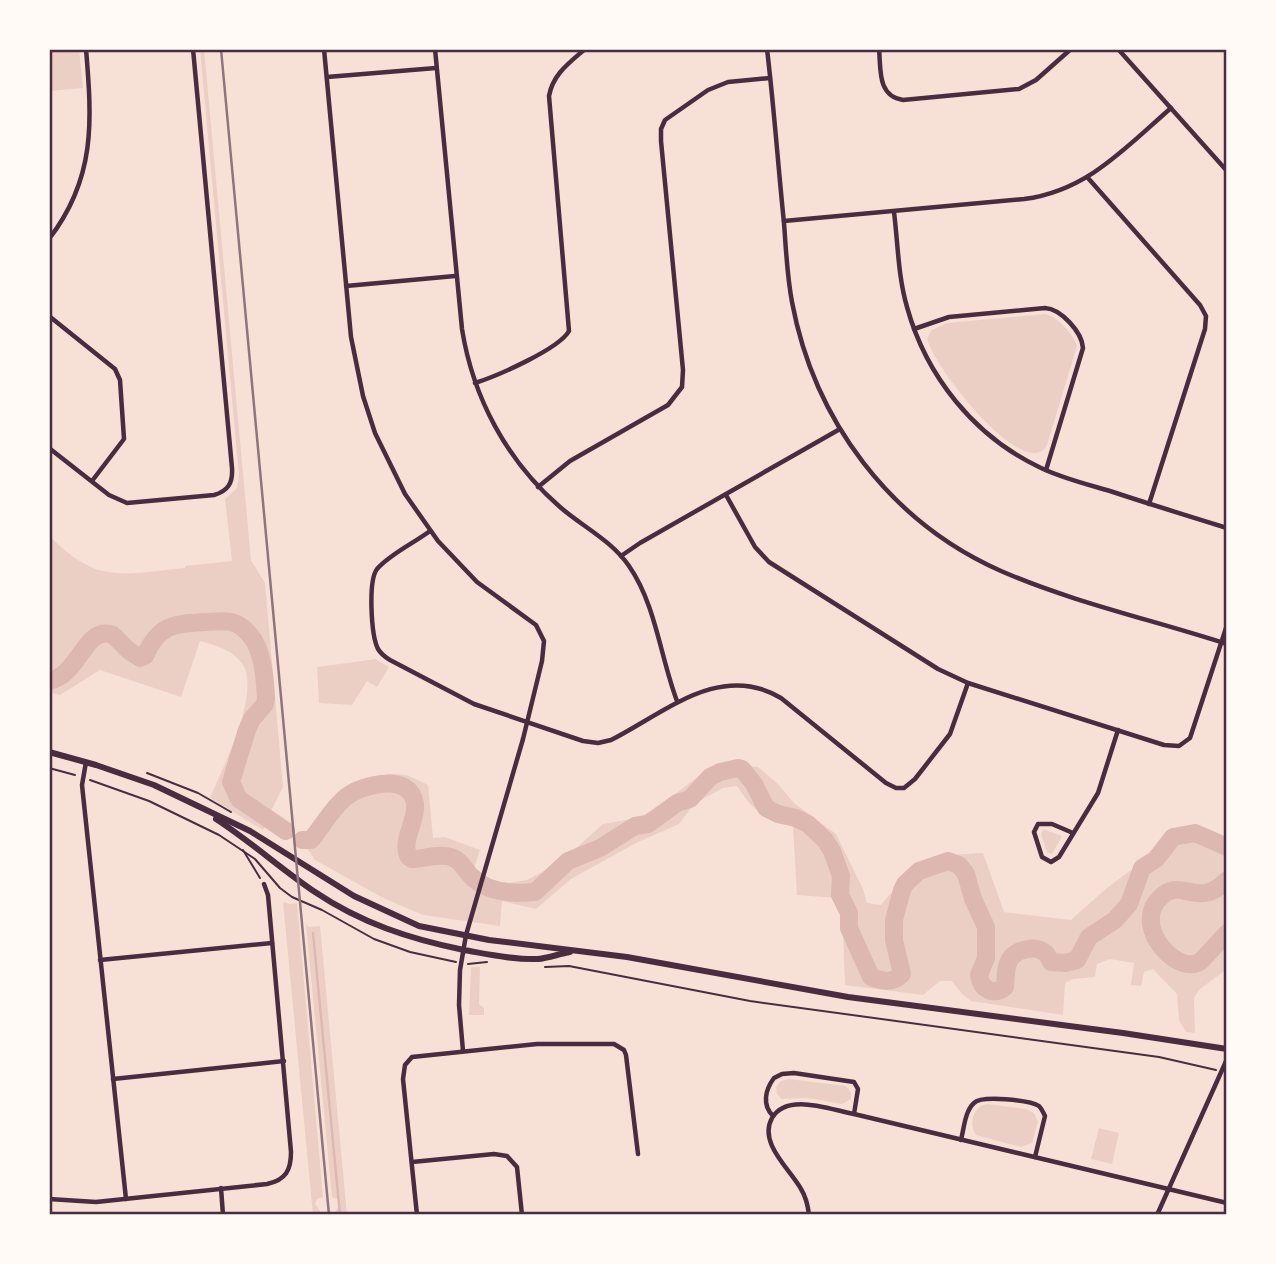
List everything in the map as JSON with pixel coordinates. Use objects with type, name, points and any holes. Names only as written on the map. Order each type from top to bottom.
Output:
[{"type":"main road","points":[[49,752],[138,779],[197,806],[250,831],[325,879],[384,911],[419,926],[489,940],[627,957],[848,997],[1227,1049]]},
{"type":"main road","points":[[197,806],[242,836],[315,892],[386,930],[415,940],[539,959],[573,951]]},
{"type":"street","points":[[49,239],[72,202],[87,158],[91,120],[86,49]]},
{"type":"street","points":[[49,448],[117,500],[131,504],[214,495],[225,491],[231,482],[232,468],[193,49]]},
{"type":"street","points":[[324,49],[353,349],[369,414],[398,481],[430,531],[470,576],[532,622],[544,641],[544,654],[527,722],[463,949],[459,1005],[463,1051]]},
{"type":"street","points":[[435,49],[456,276],[465,347],[475,383],[500,437],[538,487],[621,556],[645,594],[677,701]]},
{"type":"street","points":[[475,383],[511,368],[558,343],[569,331],[550,96],[554,80],[560,71],[585,49]]},
{"type":"street","points":[[767,49],[790,292],[802,342],[819,389],[840,429],[873,475],[902,506],[929,529],[980,561],[1041,586],[1224,643]]},
{"type":"street","points":[[879,49],[884,88],[891,96],[903,100],[1019,89],[1036,80],[1071,49]]},
{"type":"street","points":[[1118,49],[1227,171]]},
{"type":"street","points":[[327,77],[436,68]]},
{"type":"street","points":[[538,487],[570,461],[663,408],[680,392],[683,370],[661,129],[669,115],[715,86],[770,78]]},
{"type":"street","points":[[783,221],[1032,198],[1062,191],[1088,177],[1171,108]]},
{"type":"street","points":[[1088,177],[1200,305],[1206,316],[1205,329],[1149,504]]},
{"type":"street","points":[[894,212],[902,283],[914,329],[932,368],[964,411],[1003,446],[1045,470],[1227,528]]},
{"type":"street","points":[[346,286],[456,276]]},
{"type":"street","points":[[914,329],[954,316],[1041,308],[1050,308],[1061,315],[1079,335],[1083,348],[1045,470]]},
{"type":"street","points":[[49,316],[109,363],[118,375],[124,439],[92,481]]},
{"type":"street","points":[[621,556],[840,429]]},
{"type":"street","points":[[726,495],[755,547],[769,562],[938,669],[968,683],[1170,746],[1179,746],[1192,734],[1224,643],[1227,625]]},
{"type":"street","points":[[430,531],[383,564],[373,577],[371,593],[379,651],[390,660],[467,701],[583,741],[603,743],[615,738],[677,701],[730,686],[755,688],[773,693],[822,729],[886,783],[900,788],[913,782],[946,741],[968,683]]},
{"type":"street","points":[[1073,833],[1052,824],[1038,824],[1034,832],[1043,859],[1051,862],[1056,859],[1073,833],[1098,793],[1118,730]]},
{"type":"street","points":[[86,762],[82,785],[126,1199]]},
{"type":"street","points":[[49,1199],[85,1203],[126,1199],[273,1183],[286,1174],[291,1164],[292,1152],[267,891],[264,884]]},
{"type":"street","points":[[100,960],[272,943]]},
{"type":"street","points":[[417,1215],[403,1079],[405,1065],[412,1057],[537,1044],[618,1046],[626,1055],[638,1154]]},
{"type":"street","points":[[1157,1215],[1227,1059]]},
{"type":"street","points":[[113,1079],[284,1061]]},
{"type":"street","points":[[773,1116],[767,1107],[767,1090],[774,1078],[788,1073],[854,1082],[858,1089],[854,1114]]},
{"type":"street","points":[[961,1140],[969,1109],[979,1099],[1032,1104],[1041,1108],[1045,1116],[1035,1157]]},
{"type":"street","points":[[809,1215],[802,1191],[771,1142],[768,1130],[773,1116],[783,1106],[796,1104],[854,1114],[1227,1203]]},
{"type":"street","points":[[412,1162],[495,1154],[507,1156],[517,1167],[522,1215]]},
{"type":"street","points":[[221,1188],[223,1215]]},
{"type":"path","points":[[49,768],[74,775]]},
{"type":"path","points":[[94,781],[141,797],[197,823]]},
{"type":"path","points":[[243,845],[260,878]]},
{"type":"path","points":[[560,967],[569,966],[750,1001],[1147,1055],[1206,1067]]},
{"type":"shaded area","points":[[49,49],[79,49],[83,88],[49,91]]},
{"type":"shaded area","points":[[200,49],[204,49],[251,560],[265,583],[283,787],[272,809],[260,820],[265,827],[263,830],[210,798],[237,734],[246,698],[245,669],[232,654],[200,641],[181,697],[100,670],[60,695],[49,692],[49,535],[80,561],[95,569],[113,573],[185,568],[232,561],[225,499],[237,488],[239,476]]},
{"type":"shaded area","points":[[1045,314],[1064,327],[1077,346],[1047,445],[1036,453],[1020,449],[981,417],[945,372],[927,338],[932,330],[947,323]]},
{"type":"shaded area","points":[[376,659],[389,667],[377,687],[367,681],[352,705],[319,703],[317,667]]},
{"type":"shaded area","points":[[728,763],[758,767],[778,784],[794,803],[836,834],[867,903],[881,905],[914,869],[924,863],[947,856],[983,853],[1004,912],[1071,920],[1142,862],[1167,835],[1188,826],[1203,829],[1227,842],[1227,969],[1200,989],[1194,998],[1195,1033],[1186,1032],[1179,1020],[1177,994],[1153,969],[1144,972],[1141,986],[1131,985],[1134,963],[1110,959],[1097,964],[1095,977],[1073,979],[1065,983],[1063,1015],[971,1001],[952,981],[940,981],[923,995],[845,985],[842,905],[837,898],[797,895],[793,827],[757,810],[737,786],[723,788],[701,800],[694,804],[679,824],[636,843],[571,879],[536,909],[502,901],[500,926],[423,915],[383,898],[315,860],[307,848],[313,825],[352,786],[378,776],[407,775],[428,785],[433,838],[445,837],[480,850],[473,871],[474,878],[508,883],[527,880],[559,863],[603,824],[637,818],[654,810],[708,769]]},
{"type":"shaded area","points":[[1043,829],[1062,836],[1052,854],[1047,852],[1041,835]]},
{"type":"shaded area","points":[[283,902],[297,903],[323,1197],[317,1199],[315,1204],[323,1215],[313,1215]]},
{"type":"shaded area","points":[[306,924],[309,927],[320,926],[347,1215],[334,1215],[340,1203],[332,1197]]},
{"type":"shaded area","points":[[471,967],[480,967],[479,1004],[484,1008],[484,1015],[469,1015]]},
{"type":"shaded area","points":[[789,1079],[846,1086],[851,1092],[851,1099],[842,1104],[807,1098],[782,1099],[777,1094],[776,1087],[781,1081]]},
{"type":"shaded area","points":[[987,1104],[1026,1109],[1034,1113],[1038,1122],[1032,1143],[1021,1147],[976,1135],[972,1126],[973,1116]]},
{"type":"shaded area","points":[[1099,1128],[1119,1133],[1112,1164],[1091,1159]]},
{"type":"waterway","points":[[49,681],[60,677],[89,643],[103,634],[113,635],[140,658],[145,656],[156,637],[169,627],[219,621],[240,626],[258,648],[266,698],[265,704],[252,719],[247,730],[231,782],[239,799],[286,831]]},
{"type":"waterway","points":[[302,840],[311,840],[336,807],[354,792],[374,785],[396,784],[412,794],[415,804],[406,844],[409,857],[451,857],[477,882],[485,886],[518,893],[535,892],[568,861],[600,848],[635,826],[648,824],[677,803],[690,799],[710,777],[738,768],[742,769],[754,784],[766,808],[808,824],[825,840],[841,876],[840,895],[849,913],[849,928],[871,977],[891,980],[902,974],[894,940],[894,920],[905,884],[919,871],[948,861],[959,865],[966,874],[973,899],[986,927],[986,958],[979,975],[985,988],[992,991],[1005,987],[1008,962],[1021,951],[1041,950],[1051,962],[1077,960],[1089,937],[1115,920],[1129,904],[1142,868],[1156,859],[1173,837],[1195,833],[1227,847]]},
{"type":"waterway","points":[[1227,880],[1206,893],[1182,890],[1166,893],[1158,900],[1152,912],[1151,924],[1155,936],[1171,956],[1192,964],[1201,961],[1227,933]]},
{"type":"waterway","points":[[313,933],[340,1215]]},
{"type":"railway","points":[[221,49],[329,1215]]}]
